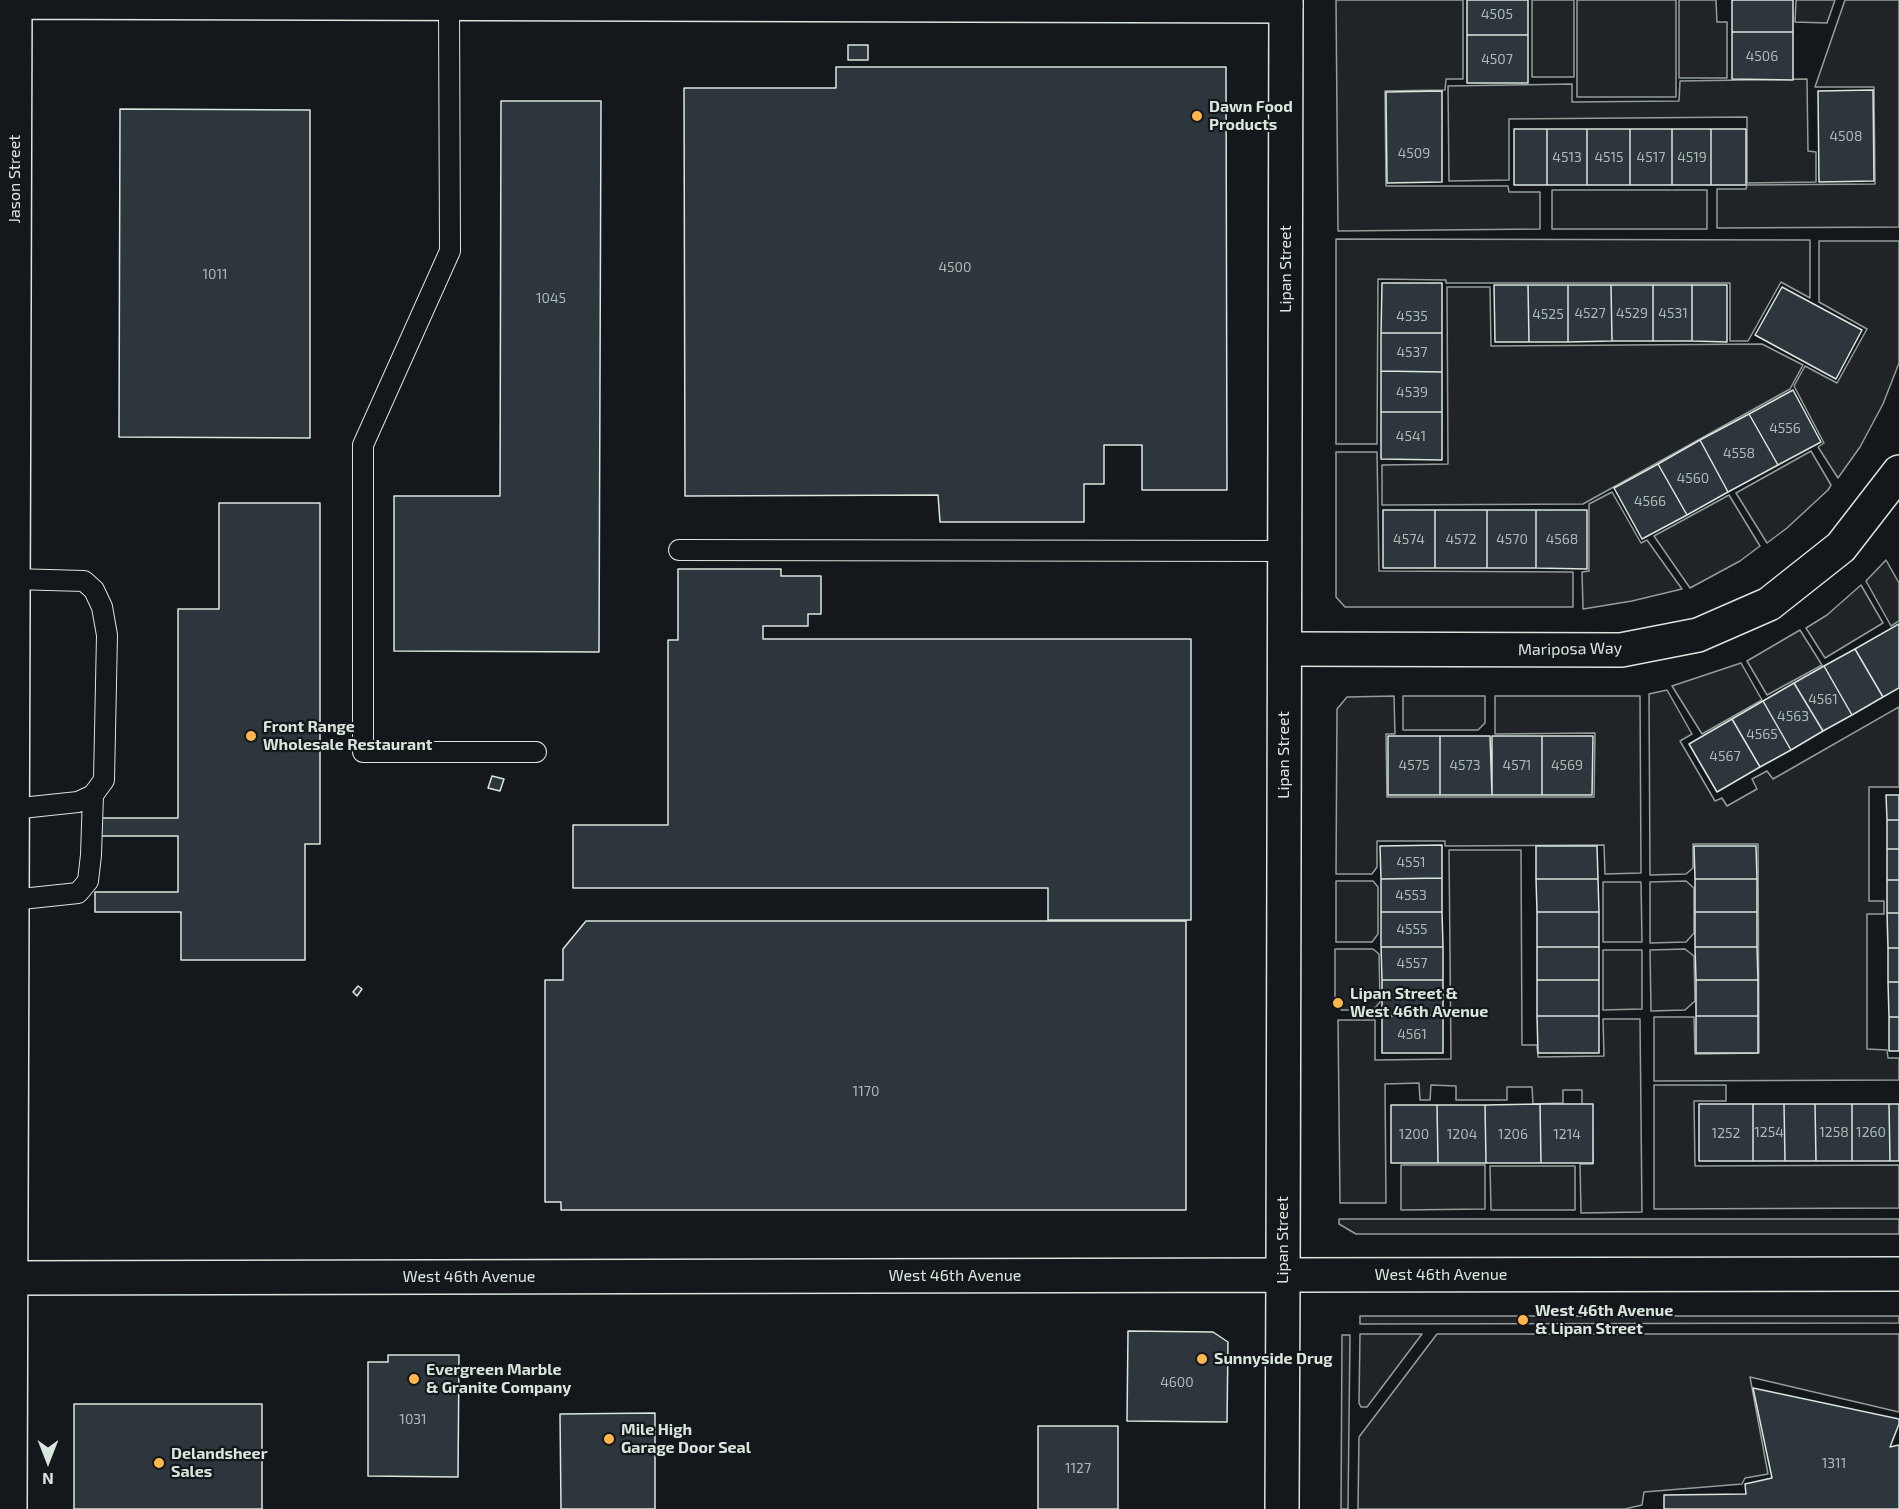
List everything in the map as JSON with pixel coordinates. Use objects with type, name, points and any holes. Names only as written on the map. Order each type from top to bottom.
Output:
[{"type":"street","points":[[10,2],[1286,3]]},
{"type":"street","name":"Jason Street","points":[[10,2],[13,579],[11,1278],[5,1390],[10,1509]]},
{"type":"street","name":"Lipan Street","points":[[1282,1509],[1286,3]]},
{"type":"street","name":"Mariposa Way","points":[[1285,649],[1621,650],[1698,635],[1769,604],[1841,547],[1899,472]]},
{"type":"street","name":"West 46th Avenue","points":[[11,1278],[1899,1274]]},
{"type":"lane","points":[[449,4],[450,251],[363,445],[363,752],[536,752]]},
{"type":"lane","points":[[680,550],[1285,551]]},
{"type":"lane","points":[[12,809],[78,802],[93,795],[104,780],[107,635],[102,607],[94,591],[84,581],[13,579]]},
{"type":"lane","points":[[12,900],[78,893],[88,881],[93,795]]},
{"type":"shaded area","points":[[1336,0],[1463,0],[1463,79],[1446,79],[1445,90],[1385,91],[1386,186],[1508,186],[1509,192],[1540,192],[1540,229],[1338,231]]},
{"type":"shaded area","points":[[1532,0],[1574,0],[1574,77],[1532,77]]},
{"type":"shaded area","points":[[1577,0],[1676,0],[1676,97],[1577,97]]},
{"type":"shaded area","points":[[1679,0],[1716,0],[1717,22],[1727,22],[1727,78],[1679,78]]},
{"type":"shaded area","points":[[1796,0],[1835,0],[1827,23],[1795,22]]},
{"type":"shaded area","points":[[1845,0],[1899,0],[1899,227],[1717,228],[1717,189],[1746,189],[1747,185],[1875,184],[1874,87],[1815,87]]},
{"type":"shaded area","points":[[1807,79],[1808,151],[1816,152],[1816,182],[1747,183],[1747,117],[1509,119],[1509,180],[1449,181],[1448,86],[1572,84],[1572,102],[1679,101],[1680,81]]},
{"type":"shaded area","points":[[1552,190],[1707,190],[1707,229],[1552,229]]},
{"type":"shaded area","points":[[1336,239],[1810,240],[1810,298],[1781,282],[1748,341],[1730,341],[1730,283],[1446,283],[1446,280],[1378,279],[1377,444],[1336,444]]},
{"type":"shaded area","points":[[1819,241],[1899,241],[1899,363],[1883,404],[1860,447],[1838,478],[1818,447],[1824,443],[1794,386],[1805,366],[1837,383],[1867,329],[1819,302]]},
{"type":"shaded area","points":[[1447,287],[1490,287],[1491,346],[1762,344],[1803,365],[1790,389],[1583,504],[1382,505],[1382,465],[1448,464]]},
{"type":"shaded area","points":[[1811,451],[1831,485],[1787,528],[1767,543],[1736,493]]},
{"type":"shaded area","points":[[1336,452],[1377,452],[1379,571],[1573,572],[1573,607],[1345,607],[1336,597]]},
{"type":"shaded area","points":[[1612,492],[1641,543],[1647,540],[1682,589],[1632,601],[1583,609],[1582,572],[1589,571],[1589,504]]},
{"type":"shaded area","points":[[1729,495],[1760,546],[1740,561],[1690,588],[1654,536]]},
{"type":"shaded area","points":[[1886,560],[1899,583],[1899,621],[1891,626],[1866,581]]},
{"type":"shaded area","points":[[1861,585],[1883,623],[1825,658],[1806,628],[1827,615]]},
{"type":"shaded area","points":[[1800,630],[1822,665],[1767,695],[1747,661]]},
{"type":"shaded area","points":[[1741,663],[1762,700],[1702,734],[1672,686]]},
{"type":"shaded area","points":[[1667,690],[1692,734],[1680,741],[1715,801],[1722,798],[1727,806],[1757,789],[1752,779],[1767,771],[1773,779],[1899,707],[1899,787],[1869,787],[1869,901],[1884,901],[1884,914],[1867,914],[1867,1049],[1887,1050],[1888,1058],[1899,1058],[1899,1080],[1654,1081],[1654,1017],[1694,1017],[1695,1054],[1759,1053],[1758,844],[1693,844],[1693,868],[1686,874],[1650,875],[1649,694]]},
{"type":"shaded area","points":[[1394,696],[1395,734],[1386,734],[1387,797],[1594,797],[1595,733],[1495,734],[1495,696],[1640,696],[1641,873],[1605,874],[1604,845],[1445,846],[1445,841],[1377,841],[1377,867],[1372,874],[1336,874],[1337,709],[1347,697]]},
{"type":"shaded area","points":[[1403,696],[1485,696],[1485,723],[1478,730],[1403,730]]},
{"type":"shaded area","points":[[1449,850],[1521,850],[1522,1045],[1537,1045],[1538,1057],[1604,1056],[1603,1019],[1640,1019],[1642,1212],[1581,1213],[1580,1164],[1593,1164],[1592,1106],[1582,1105],[1582,1090],[1563,1090],[1563,1103],[1533,1104],[1532,1087],[1507,1087],[1507,1100],[1456,1100],[1456,1086],[1431,1085],[1430,1100],[1420,1100],[1419,1083],[1385,1084],[1386,1203],[1340,1203],[1338,1020],[1375,1020],[1375,1060],[1451,1059]]},
{"type":"shaded area","points":[[1336,881],[1373,881],[1378,887],[1378,934],[1372,942],[1336,942]]},
{"type":"shaded area","points":[[1686,881],[1694,888],[1694,933],[1686,942],[1650,943],[1650,882]]},
{"type":"shaded area","points":[[1603,882],[1641,882],[1642,942],[1603,942]]},
{"type":"shaded area","points":[[1335,949],[1373,949],[1379,954],[1380,1002],[1373,1010],[1341,1010],[1341,998],[1335,998]]},
{"type":"shaded area","points":[[1685,949],[1694,956],[1695,1001],[1685,1010],[1651,1011],[1650,950]]},
{"type":"shaded area","points":[[1603,950],[1642,950],[1642,1009],[1603,1010]]},
{"type":"shaded area","points":[[1654,1085],[1726,1085],[1726,1101],[1694,1101],[1695,1166],[1899,1165],[1899,1208],[1654,1209]]},
{"type":"shaded area","points":[[1401,1165],[1485,1165],[1485,1209],[1401,1210]]},
{"type":"shaded area","points":[[1490,1166],[1575,1166],[1575,1210],[1491,1210]]},
{"type":"shaded area","points":[[1339,1219],[1899,1219],[1899,1234],[1356,1234],[1339,1224]]},
{"type":"shaded area","points":[[1360,1316],[1899,1316],[1899,1323],[1360,1324]]},
{"type":"shaded area","points":[[1360,1334],[1422,1334],[1367,1407],[1361,1407],[1359,1403]]},
{"type":"shaded area","points":[[1437,1334],[1899,1334],[1899,1412],[1750,1377],[1768,1474],[1745,1478],[1742,1484],[1644,1492],[1642,1505],[1625,1509],[1358,1509],[1359,1437]]},
{"type":"shaded area","points":[[1342,1335],[1350,1335],[1348,1509],[1341,1509]]},
{"type":"building","points":[[1467,0],[1528,0],[1528,35],[1467,35]]},
{"type":"building","points":[[1732,0],[1793,0],[1793,32],[1732,32]]},
{"type":"building","points":[[1732,32],[1793,32],[1793,80],[1732,79]]},
{"type":"building","points":[[1467,35],[1528,35],[1528,83],[1467,83]]},
{"type":"building","points":[[848,45],[868,45],[868,60],[848,60]]},
{"type":"building","points":[[836,67],[1226,67],[1227,490],[1142,490],[1142,445],[1104,445],[1104,484],[1084,484],[1084,522],[940,522],[938,495],[685,496],[684,88],[836,88]]},
{"type":"building","points":[[1873,90],[1874,181],[1819,182],[1818,91]]},
{"type":"building","points":[[1442,91],[1442,182],[1387,183],[1386,92]]},
{"type":"building","points":[[501,101],[601,101],[599,652],[394,651],[394,496],[500,496]]},
{"type":"building","points":[[120,109],[310,110],[310,438],[119,437]]},
{"type":"building","points":[[1514,129],[1547,129],[1547,185],[1514,185]]},
{"type":"building","points":[[1547,129],[1587,129],[1587,185],[1547,185]]},
{"type":"building","points":[[1587,129],[1630,129],[1630,185],[1587,185]]},
{"type":"building","points":[[1630,129],[1672,129],[1672,185],[1630,185]]},
{"type":"building","points":[[1672,129],[1711,129],[1711,185],[1672,185]]},
{"type":"building","points":[[1711,129],[1746,129],[1746,185],[1711,185]]},
{"type":"building","points":[[1382,283],[1442,283],[1442,333],[1381,333]]},
{"type":"building","points":[[1494,285],[1528,285],[1529,342],[1495,342]]},
{"type":"building","points":[[1528,285],[1568,285],[1568,342],[1529,342]]},
{"type":"building","points":[[1568,285],[1611,285],[1612,341],[1568,342]]},
{"type":"building","points":[[1611,285],[1653,285],[1653,341],[1612,341]]},
{"type":"building","points":[[1653,285],[1692,285],[1692,341],[1653,341]]},
{"type":"building","points":[[1692,285],[1727,285],[1727,342],[1692,341]]},
{"type":"building","points":[[1782,287],[1862,330],[1836,379],[1755,335]]},
{"type":"building","points":[[1381,333],[1442,333],[1442,372],[1381,371]]},
{"type":"building","points":[[1381,371],[1442,372],[1442,412],[1381,412]]},
{"type":"building","points":[[1793,390],[1821,442],[1778,465],[1749,414]]},
{"type":"building","points":[[1381,412],[1442,412],[1442,460],[1381,459]]},
{"type":"building","points":[[1749,414],[1778,465],[1728,492],[1700,440]]},
{"type":"building","points":[[1700,440],[1728,492],[1687,515],[1658,464]]},
{"type":"building","points":[[1658,464],[1687,515],[1642,539],[1614,488]]},
{"type":"building","points":[[219,503],[320,503],[320,844],[305,844],[305,960],[181,960],[181,912],[95,912],[95,892],[178,892],[178,836],[96,836],[96,818],[178,818],[178,609],[219,609]]},
{"type":"building","points":[[1383,510],[1435,510],[1435,568],[1383,568]]},
{"type":"building","points":[[1435,510],[1487,510],[1487,568],[1435,568]]},
{"type":"building","points":[[1487,510],[1536,510],[1536,568],[1487,568]]},
{"type":"building","points":[[1536,510],[1587,510],[1587,569],[1536,568]]},
{"type":"building","points":[[678,569],[781,569],[781,576],[821,576],[821,614],[808,614],[808,626],[763,626],[763,639],[1191,639],[1191,920],[1048,920],[1048,888],[573,888],[573,825],[668,825],[668,640],[678,640]]},
{"type":"building","points":[[1899,624],[1899,688],[1883,697],[1855,649]]},
{"type":"building","points":[[1855,649],[1883,697],[1852,715],[1824,666]]},
{"type":"building","points":[[1824,666],[1852,715],[1823,731],[1794,683]]},
{"type":"building","points":[[1794,683],[1823,731],[1791,750],[1763,701]]},
{"type":"building","points":[[1763,701],[1791,750],[1760,767],[1732,719]]},
{"type":"building","points":[[1732,719],[1760,767],[1717,792],[1689,744]]},
{"type":"building","points":[[1388,736],[1440,736],[1440,795],[1388,795]]},
{"type":"building","points":[[1440,736],[1490,736],[1492,795],[1440,795]]},
{"type":"building","points":[[1492,736],[1542,736],[1542,795],[1492,795]]},
{"type":"building","points":[[1542,736],[1593,736],[1592,795],[1542,795]]},
{"type":"building","points":[[492,776],[504,779],[500,791],[488,788]]},
{"type":"building","points":[[1886,795],[1899,795],[1899,820],[1887,820]]},
{"type":"building","points":[[1887,820],[1899,820],[1899,849],[1887,849]]},
{"type":"building","points":[[1442,845],[1442,878],[1381,879],[1380,846]]},
{"type":"building","points":[[1536,846],[1597,846],[1598,879],[1536,879]]},
{"type":"building","points":[[1694,846],[1756,846],[1757,879],[1695,879]]},
{"type":"building","points":[[1887,849],[1899,849],[1899,880],[1887,880]]},
{"type":"building","points":[[1442,878],[1442,912],[1381,912],[1381,879]]},
{"type":"building","points":[[1536,879],[1598,879],[1599,912],[1537,912]]},
{"type":"building","points":[[1695,879],[1757,879],[1757,912],[1695,912]]},
{"type":"building","points":[[1887,880],[1899,880],[1899,913],[1887,913]]},
{"type":"building","points":[[1381,912],[1442,912],[1443,947],[1381,947]]},
{"type":"building","points":[[1537,912],[1599,912],[1599,947],[1537,947]]},
{"type":"building","points":[[1695,912],[1757,912],[1757,947],[1695,947]]},
{"type":"building","points":[[1887,913],[1899,913],[1899,948],[1888,948]]},
{"type":"building","points":[[586,921],[1186,921],[1186,1210],[561,1210],[561,1202],[545,1202],[545,980],[563,980],[563,949]]},
{"type":"building","points":[[1381,947],[1443,947],[1443,980],[1382,980]]},
{"type":"building","points":[[1537,947],[1599,947],[1599,980],[1537,980]]},
{"type":"building","points":[[1695,947],[1757,947],[1758,980],[1696,980]]},
{"type":"building","points":[[1888,948],[1899,948],[1899,982],[1888,982]]},
{"type":"building","points":[[1382,980],[1443,980],[1443,1015],[1382,1016]]},
{"type":"building","points":[[1537,980],[1599,980],[1599,1016],[1537,1016]]},
{"type":"building","points":[[1696,980],[1758,980],[1758,1016],[1696,1016]]},
{"type":"building","points":[[1888,982],[1899,982],[1899,1017],[1889,1017]]},
{"type":"building","points":[[358,986],[362,989],[357,996],[353,992]]},
{"type":"building","points":[[1443,1015],[1443,1053],[1382,1053],[1382,1016]]},
{"type":"building","points":[[1537,1016],[1599,1016],[1599,1053],[1538,1053]]},
{"type":"building","points":[[1696,1016],[1758,1016],[1758,1053],[1696,1053]]},
{"type":"building","points":[[1889,1017],[1899,1017],[1899,1051],[1889,1051]]},
{"type":"building","points":[[1540,1104],[1541,1163],[1486,1163],[1485,1105]]},
{"type":"building","points":[[1540,1104],[1593,1104],[1593,1163],[1541,1163]]},
{"type":"building","points":[[1699,1104],[1753,1104],[1753,1161],[1699,1161]]},
{"type":"building","points":[[1753,1104],[1784,1104],[1785,1161],[1753,1161]]},
{"type":"building","points":[[1784,1104],[1815,1104],[1816,1161],[1785,1161]]},
{"type":"building","points":[[1815,1104],[1852,1104],[1852,1161],[1816,1161]]},
{"type":"building","points":[[1852,1104],[1889,1104],[1890,1161],[1852,1161]]},
{"type":"building","points":[[1889,1104],[1899,1104],[1899,1161],[1890,1161]]},
{"type":"building","points":[[1391,1105],[1437,1105],[1438,1163],[1391,1163]]},
{"type":"building","points":[[1437,1105],[1485,1105],[1486,1163],[1438,1163]]},
{"type":"building","points":[[1128,1331],[1213,1332],[1228,1342],[1227,1422],[1127,1421]]},
{"type":"building","points":[[388,1355],[459,1355],[458,1477],[368,1476],[368,1362],[388,1362]]},
{"type":"building","points":[[1753,1388],[1899,1419],[1890,1447],[1899,1445],[1899,1509],[1664,1509],[1664,1495],[1746,1494],[1745,1484],[1772,1478]]},
{"type":"building","points":[[74,1404],[262,1404],[262,1509],[74,1509]]},
{"type":"building","points":[[655,1413],[655,1509],[561,1509],[560,1414]]},
{"type":"building","points":[[1038,1426],[1118,1426],[1118,1509],[1038,1509]]},
{"type":"place","name":"Dawn Food Products","points":[[1197,116]]},
{"type":"place","name":"Front Range Wholesale Restaurant","points":[[251,736]]},
{"type":"place","name":"Lipan Street & West 46th Avenue","points":[[1338,1003]]},
{"type":"place","name":"West 46th Avenue & Lipan Street","points":[[1523,1320]]},
{"type":"place","name":"Sunnyside Drug","points":[[1202,1359]]},
{"type":"place","name":"Evergreen Marble & Granite Company","points":[[414,1379]]},
{"type":"place","name":"Mile High Garage Door Seal","points":[[609,1439]]},
{"type":"place","name":"Delandsheer Sales","points":[[159,1463]]}]
